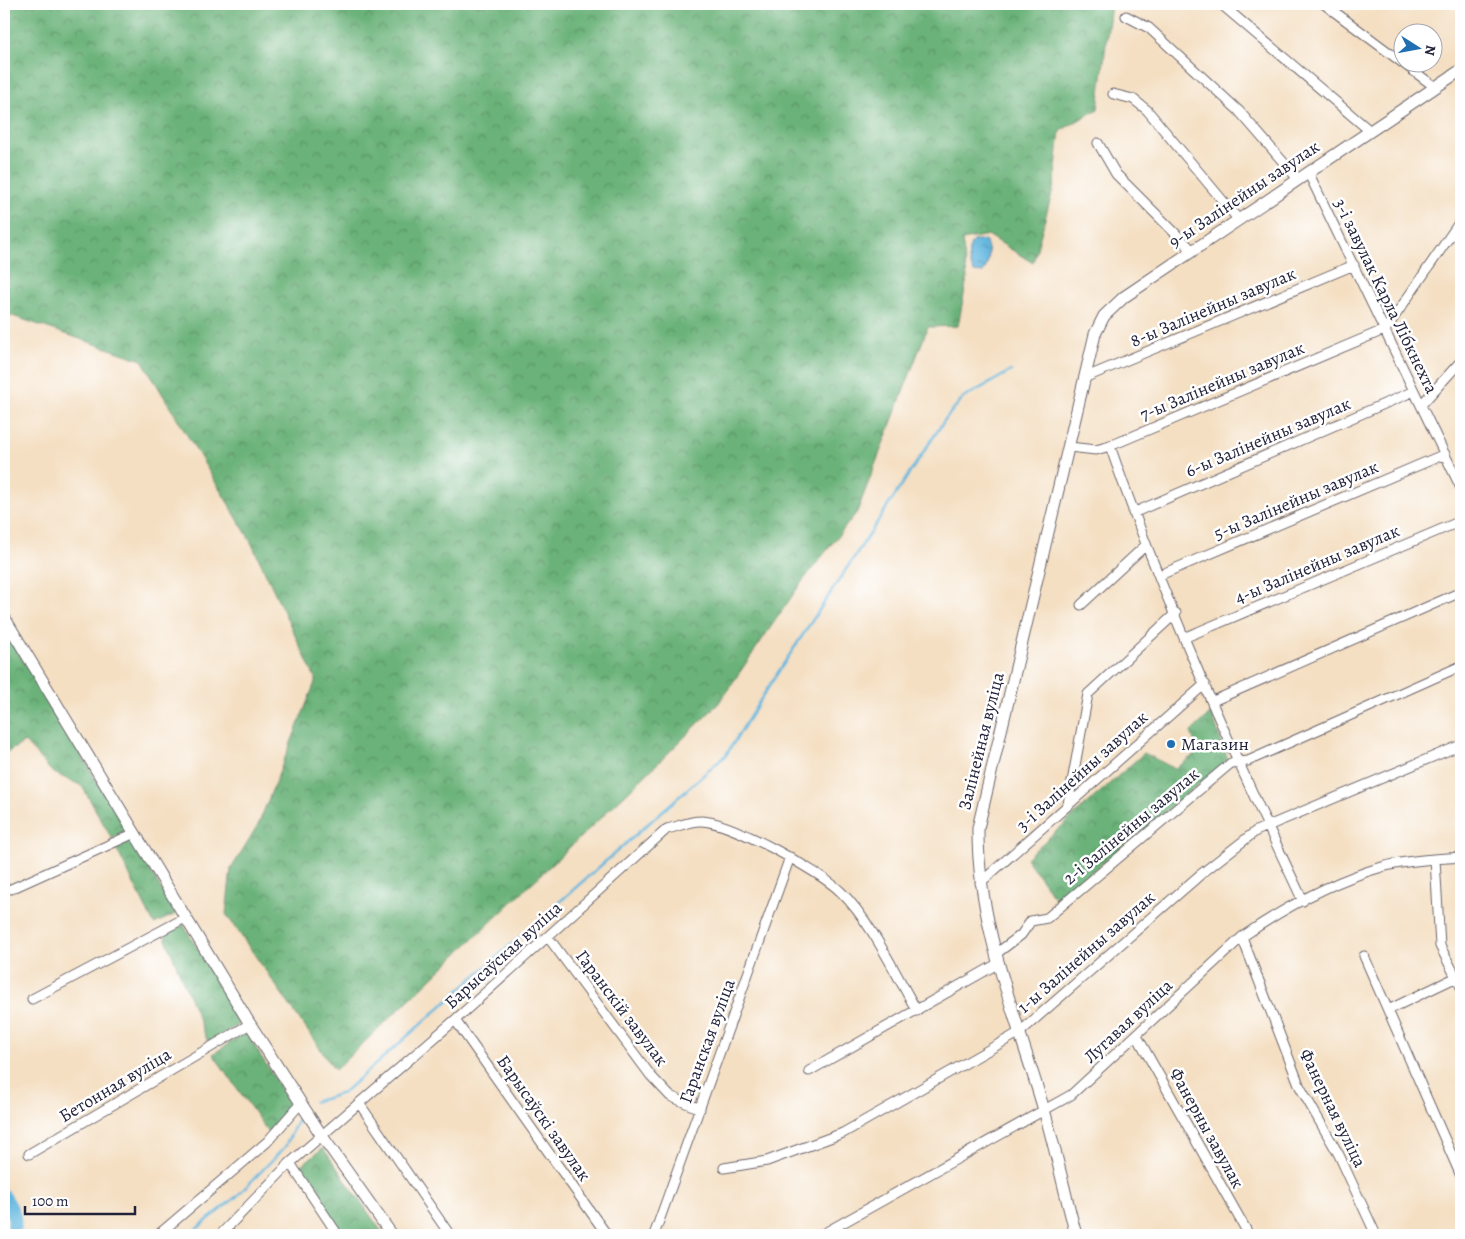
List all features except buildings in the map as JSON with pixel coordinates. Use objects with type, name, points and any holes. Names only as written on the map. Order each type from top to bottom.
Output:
[{"type":"street","points":[[1221,4],[1370,130]]},
{"type":"street","points":[[1324,4],[1435,87]]},
{"type":"street","name":"3-і завулак Карла Лібкнехта","points":[[1126,16],[1149,28],[1239,111],[1303,175],[1354,265],[1461,488]]},
{"type":"street","name":"9-ы Залінейны завулак","points":[[1084,378],[1095,334],[1104,316],[1124,297],[1461,70]]},
{"type":"street","points":[[1113,94],[1133,99],[1147,110],[1238,219]]},
{"type":"street","points":[[1098,143],[1116,174],[1192,250]]},
{"type":"street","points":[[1386,329],[1461,220]]},
{"type":"street","name":"8-ы Залінейны завулак","points":[[1084,378],[1354,265]]},
{"type":"street","name":"7-ы Залінейны завулак","points":[[1069,447],[1096,450],[1110,446],[1386,329]]},
{"type":"street","points":[[1421,405],[1461,361]]},
{"type":"street","name":"Залінейная вуліца","points":[[1076,1235],[1044,1111],[998,958],[980,884],[978,828],[1084,378]]},
{"type":"street","name":"6-ы Залінейны завулак","points":[[1134,513],[1414,391]]},
{"type":"street","points":[[1110,446],[1146,545],[1238,762],[1303,901]]},
{"type":"street","name":"5-ы Залінейны завулак","points":[[1160,575],[1446,454]]},
{"type":"street","points":[[1454,471],[1461,463]]},
{"type":"street","name":"4-ы Залінейны завулак","points":[[1186,637],[1461,521]]},
{"type":"street","points":[[1082,605],[1146,545]]},
{"type":"street","points":[[1213,701],[1461,592]]},
{"type":"street","points":[[1068,804],[1088,694],[1176,613]]},
{"type":"street","points":[[4,617],[250,1024],[322,1136],[392,1235]]},
{"type":"street","name":"2-і Залінейны завулак","points":[[809,1071],[917,1011],[998,958],[1021,936],[1031,921],[1047,918],[1231,763],[1248,761],[1461,666]]},
{"type":"street","name":"3-і Залінейны завулак","points":[[980,884],[1205,684]]},
{"type":"street","name":"1-ы Залінейны завулак","points":[[724,1168],[767,1161],[843,1133],[1020,1032],[1201,874],[1256,831],[1461,745]]},
{"type":"street","name":"Барысаўская вуліца","points":[[220,1235],[290,1163],[455,1020],[667,829],[700,821],[741,832],[790,857]]},
{"type":"street","points":[[11,889],[134,833]]},
{"type":"street","points":[[790,857],[841,892],[864,920],[917,1011]]},
{"type":"street","name":"Гаранская вуліца","points":[[654,1235],[790,857]]},
{"type":"street","name":"Лугавая вуліца","points":[[821,1235],[1071,1095],[1138,1036],[1242,937],[1271,917],[1353,877],[1383,866],[1461,857]]},
{"type":"street","points":[[1435,859],[1440,946],[1459,976],[1461,986]]},
{"type":"street","points":[[32,999],[185,918]]},
{"type":"street","name":"Гаранскій завулак","points":[[548,937],[651,1076],[670,1096],[700,1109]]},
{"type":"street","name":"Фанерная вуліца","points":[[1242,937],[1300,1086],[1339,1155],[1376,1235]]},
{"type":"street","points":[[1364,956],[1461,1176]]},
{"type":"street","points":[[1388,1010],[1459,976]]},
{"type":"street","name":"Барысаўскі завулак","points":[[455,1020],[607,1235]]},
{"type":"street","name":"Бетонная вуліца","points":[[29,1154],[250,1024]]},
{"type":"street","name":"Фанерны завулак","points":[[1138,1036],[1249,1235]]},
{"type":"street","points":[[158,1235],[267,1142],[301,1103]]},
{"type":"street","points":[[360,1103],[450,1235]]},
{"type":"street","points":[[290,1163],[338,1235]]},
{"type":"green space","points":[[4,4],[1111,4],[1098,109],[1060,131],[1054,186],[1033,263],[988,235],[962,240],[967,278],[958,326],[928,327],[857,512],[801,583],[718,704],[335,1070],[226,914],[231,869],[259,823],[316,680],[249,538],[142,360],[4,313]]},
{"type":"green space","points":[[4,629],[127,830],[112,839],[82,786],[52,772],[25,742],[4,754]]},
{"type":"green space","points":[[1211,713],[1228,760],[1057,901],[1026,858],[1144,753],[1175,769],[1198,752],[1191,732]]},
{"type":"green space","points":[[132,840],[176,914],[154,924],[116,848]]},
{"type":"green space","points":[[183,924],[241,1023],[208,1042],[165,937]]},
{"type":"green space","points":[[246,1032],[291,1105],[268,1132],[213,1054]]},
{"type":"green space","points":[[323,1148],[384,1235],[343,1235],[298,1168]]},
{"type":"water","points":[[973,241],[985,241],[989,253],[987,266],[983,273],[974,272],[969,256],[969,249]]},
{"type":"waterway","points":[[314,1102],[343,1093],[726,755],[771,683],[946,418],[963,398],[1011,371]]},
{"type":"waterway","points":[[189,1235],[236,1197],[285,1147],[299,1117]]},
{"type":"waterway","points":[[4,1197],[14,1215],[15,1225],[12,1235]]},
{"type":"place","name":"Магазин","points":[[1171,744]]}]
